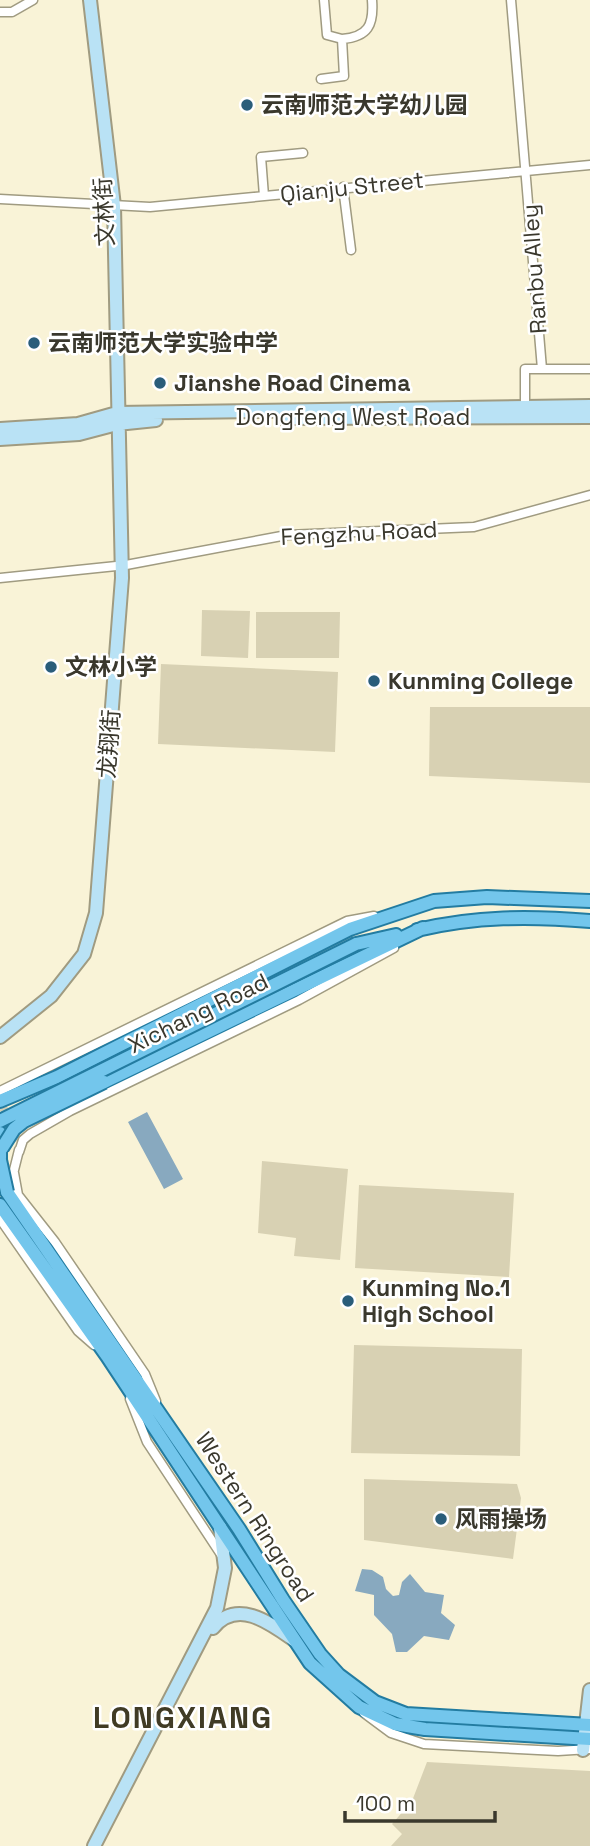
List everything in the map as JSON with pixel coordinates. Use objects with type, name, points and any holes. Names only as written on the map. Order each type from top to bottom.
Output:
[{"type":"main road","name":"Xichang Road","points":[[0,1101],[94,1059],[351,929],[418,906],[433,901],[468,897],[590,901]]},
{"type":"main road","name":"Xichang Road","points":[[0,1121],[356,944],[418,906]]},
{"type":"main road","name":"Xichang Road","points":[[356,944],[471,918],[511,916],[590,921]]},
{"type":"main road","name":"Xichang Road","points":[[1,1154],[14,1129],[24,1121],[423,928]]},
{"type":"main road","name":"Western Ringroad","points":[[0,1133],[8,1188],[320,1654],[366,1697],[391,1709],[419,1716],[587,1738]]},
{"type":"main road","name":"Western Ringroad","points":[[0,1205],[218,1520],[296,1643],[324,1678],[359,1707],[386,1722],[417,1729],[587,1738]]},
{"type":"street","points":[[0,12],[12,12],[33,0]]},
{"type":"street","name":"文林街","points":[[82,0],[110,206]]},
{"type":"street","name":"文林街","points":[[90,0],[110,206],[113,419]]},
{"type":"street","points":[[324,0],[327,35],[342,39],[364,34],[371,27],[372,0]]},
{"type":"street","name":"Ranbu Alley","points":[[511,0],[542,369],[524,369],[525,411]]},
{"type":"street","points":[[321,79],[344,76],[342,39]]},
{"type":"street","points":[[264,196],[261,157],[303,153]]},
{"type":"street","name":"Qianju Street","points":[[0,199],[150,206],[590,164]]},
{"type":"street","points":[[343,187],[351,250]]},
{"type":"street","points":[[542,369],[590,369]]},
{"type":"street","name":"Dongfeng West Road","points":[[113,419],[525,411],[590,406]]},
{"type":"street","name":"Dongfeng West Road","points":[[525,411],[590,417]]},
{"type":"street","points":[[0,429],[113,419]]},
{"type":"street","points":[[0,439],[79,434],[113,419]]},
{"type":"street","name":"龙翔街","points":[[0,1037],[51,996],[84,954],[96,912],[121,565],[113,419]]},
{"type":"street","name":"Fengzhu Road","points":[[0,578],[121,565],[287,535],[474,527],[590,495]]},
{"type":"street","name":"龙翔街","points":[[0,1027],[46,991],[76,952],[89,913],[121,565]]},
{"type":"street","points":[[0,1091],[347,921],[418,906]]},
{"type":"street","points":[[8,1188],[23,1140],[60,1116],[354,972],[423,928]]},
{"type":"street","points":[[18,1141],[19,1152]]},
{"type":"street","points":[[14,1174],[18,1195],[55,1242],[145,1374],[159,1411]]},
{"type":"street","points":[[0,1219],[78,1331],[107,1356]]},
{"type":"street","points":[[125,1386],[147,1442],[224,1559]]},
{"type":"street","points":[[96,1846],[218,1608],[224,1559],[218,1520]]},
{"type":"street","points":[[96,1846],[219,1620],[241,1614],[260,1617],[296,1643]]},
{"type":"street","points":[[587,1738],[590,1690]]},
{"type":"shaded area","points":[[202,610],[250,611],[248,658],[201,656]]},
{"type":"shaded area","points":[[256,612],[340,612],[339,658],[256,658]]},
{"type":"shaded area","points":[[161,664],[338,672],[335,752],[158,744]]},
{"type":"shaded area","points":[[430,707],[590,707],[590,783],[429,776]]},
{"type":"shaded area","points":[[262,1161],[348,1169],[340,1260],[294,1256],[296,1238],[258,1233]]},
{"type":"shaded area","points":[[359,1185],[514,1193],[509,1277],[355,1268]]},
{"type":"shaded area","points":[[354,1345],[522,1349],[520,1456],[351,1453]]},
{"type":"shaded area","name":"风雨操场","points":[[364,1479],[517,1484],[521,1498],[513,1559],[364,1540]]},
{"type":"shaded area","points":[[427,1762],[590,1771],[590,1846],[391,1846],[402,1834],[392,1824],[412,1801]]},
{"type":"water","points":[[147,1112],[183,1179],[164,1189],[128,1122]]},
{"type":"water","points":[[362,1569],[372,1570],[383,1577],[386,1589],[393,1596],[399,1595],[402,1582],[410,1574],[425,1592],[444,1595],[441,1613],[455,1625],[449,1640],[424,1636],[407,1652],[396,1652],[392,1634],[374,1615],[374,1595],[355,1591]]},
{"type":"tunnel","points":[[0,1104],[12,1120],[18,1141]]},
{"type":"place","name":"云南师范大学幼儿园","points":[[247,105]]},
{"type":"place","name":"云南师范大学实验中学","points":[[34,343]]},
{"type":"place","name":"Jianshe Road Cinema","points":[[160,383]]},
{"type":"place","name":"文林小学","points":[[51,667]]},
{"type":"place","name":"Kunming College","points":[[374,681]]},
{"type":"place","name":"Kunming No.1 High School","points":[[348,1301]]},
{"type":"place","name":"风雨操场","points":[[441,1519]]},
{"type":"district","name":"LONGXIANG","points":[[183,1718]]}]
